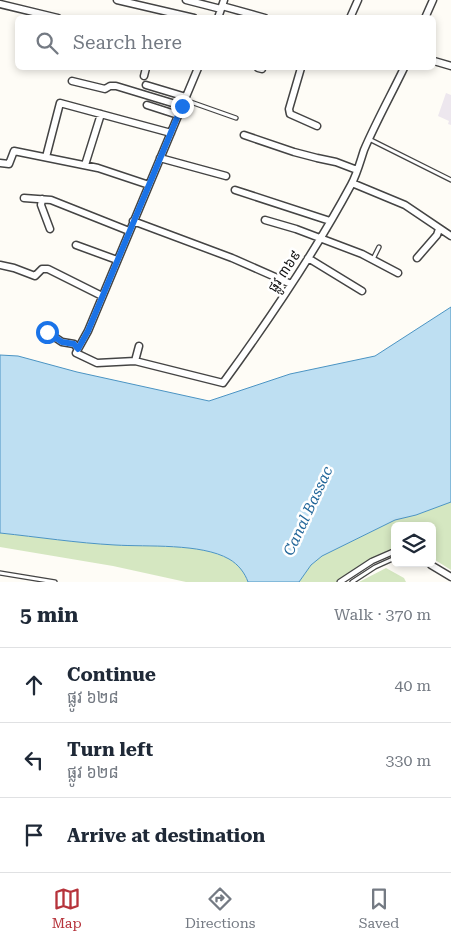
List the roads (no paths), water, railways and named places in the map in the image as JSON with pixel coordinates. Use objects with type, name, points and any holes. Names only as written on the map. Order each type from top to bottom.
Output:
[{"type":"street","points":[[117,0],[181,15]]},
{"type":"street","points":[[186,0],[222,5],[255,15]]},
{"type":"street","points":[[351,15],[358,0]]},
{"type":"street","points":[[426,15],[432,0]]},
{"type":"street","points":[[0,4],[46,15]]},
{"type":"street","points":[[436,62],[451,66]]},
{"type":"street","points":[[144,76],[146,70]]},
{"type":"street","points":[[47,332],[62,342],[74,344],[78,349],[88,331],[197,70]]},
{"type":"street","points":[[300,70],[289,109],[290,114],[317,126]]},
{"type":"street","name":"ផ្លូវ ៣៦៩","points":[[78,349],[76,353],[97,363],[135,362],[224,383],[250,347],[320,239],[352,183],[370,139],[403,70]]},
{"type":"street","points":[[72,81],[105,89],[110,86],[116,86],[185,101]]},
{"type":"street","points":[[146,85],[185,101]]},
{"type":"street","points":[[46,157],[60,103],[170,133]]},
{"type":"street","points":[[147,104],[178,114]]},
{"type":"street","points":[[85,165],[101,114]]},
{"type":"street","points":[[244,135],[357,170]]},
{"type":"street","points":[[0,163],[9,164],[14,151],[85,165],[149,185]]},
{"type":"street","points":[[160,158],[226,176]]},
{"type":"street","points":[[352,183],[405,205],[451,236]]},
{"type":"street","points":[[234,190],[330,221]]},
{"type":"street","points":[[24,198],[50,200],[129,231]]},
{"type":"street","points":[[42,199],[41,205],[50,229]]},
{"type":"street","points":[[266,220],[296,229],[373,259],[398,273]]},
{"type":"street","points":[[133,221],[232,258],[291,284]]},
{"type":"street","points":[[417,258],[437,236],[439,229]]},
{"type":"street","points":[[76,245],[117,260]]},
{"type":"street","points":[[308,258],[362,291]]},
{"type":"street","points":[[0,265],[35,276],[42,269],[48,269],[102,296]]},
{"type":"street","points":[[135,362],[139,346]]},
{"type":"street","points":[[340,582],[372,561],[391,553]]},
{"type":"street","points":[[435,567],[451,577]]},
{"type":"lane","points":[[185,101],[236,118]]},
{"type":"lane","points":[[370,139],[451,180]]},
{"type":"lane","points":[[373,259],[379,247]]},
{"type":"lane","points":[[352,582],[375,567],[391,560]]},
{"type":"lane","points":[[0,573],[55,582]]},
{"type":"water","name":"Canal Bassac","points":[[451,307],[451,502],[416,515],[395,520],[322,556],[311,565],[299,582],[248,582],[241,569],[232,561],[204,550],[101,544],[0,533],[0,355],[18,356],[77,372],[209,401],[290,374],[375,356]]}]
